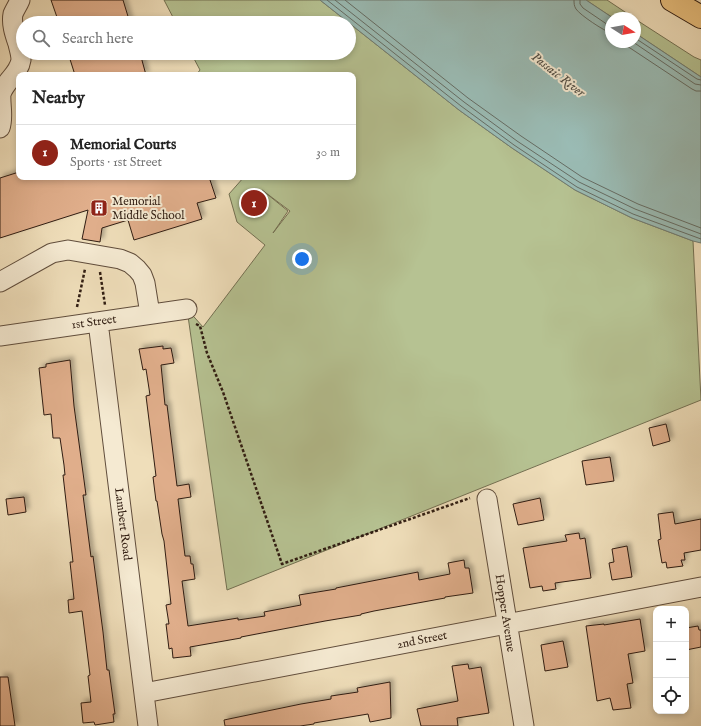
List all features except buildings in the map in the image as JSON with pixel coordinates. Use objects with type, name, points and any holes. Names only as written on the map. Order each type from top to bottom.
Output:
[{"type":"main road","points":[[672,0],[701,17]]},
{"type":"street","points":[[16,36],[13,18],[20,0]]},
{"type":"street","points":[[16,72],[20,60]]},
{"type":"street","points":[[0,128],[2,121],[1,94],[3,89],[16,73]]},
{"type":"street","points":[[0,282],[52,253],[68,250],[120,259],[130,263],[142,276],[145,283],[150,314]]},
{"type":"street","name":"1st Street","points":[[0,336],[101,314],[191,316]]},
{"type":"street","name":"Lambert Road","points":[[101,314],[148,726]]},
{"type":"street","name":"Hopper Avenue","points":[[487,499],[524,726]]},
{"type":"street","name":"2nd Street","points":[[144,693],[701,587]]},
{"type":"path","points":[[76,312],[93,255]]},
{"type":"path","points":[[93,255],[101,314]]},
{"type":"path","points":[[191,316],[200,326],[207,354],[225,398],[282,564],[476,496],[487,499]]},
{"type":"green space","points":[[164,0],[320,0],[340,16],[172,16]]},
{"type":"green space","points":[[586,0],[607,0],[625,12],[605,13]]},
{"type":"green space","points":[[641,23],[701,60],[701,77],[641,37]]},
{"type":"green space","points":[[356,28],[459,110],[575,190],[632,218],[693,241],[701,400],[227,590],[187,309],[203,327],[265,245],[237,222],[229,194],[241,180],[356,180],[356,72],[198,72],[200,70],[195,60],[356,60]],"holes":[[[262,190],[290,211],[273,233],[288,211]]]},
{"type":"water","name":"Passaic River","points":[[320,0],[586,0],[605,13],[605,48],[641,48],[641,37],[701,77],[701,243],[632,218],[575,190],[459,110],[356,28],[356,16],[340,16]]},
{"type":"place","name":"Memorial Courts","points":[[254,203]]},
{"type":"place","name":"Memorial Middle School","points":[[99,208]]}]
